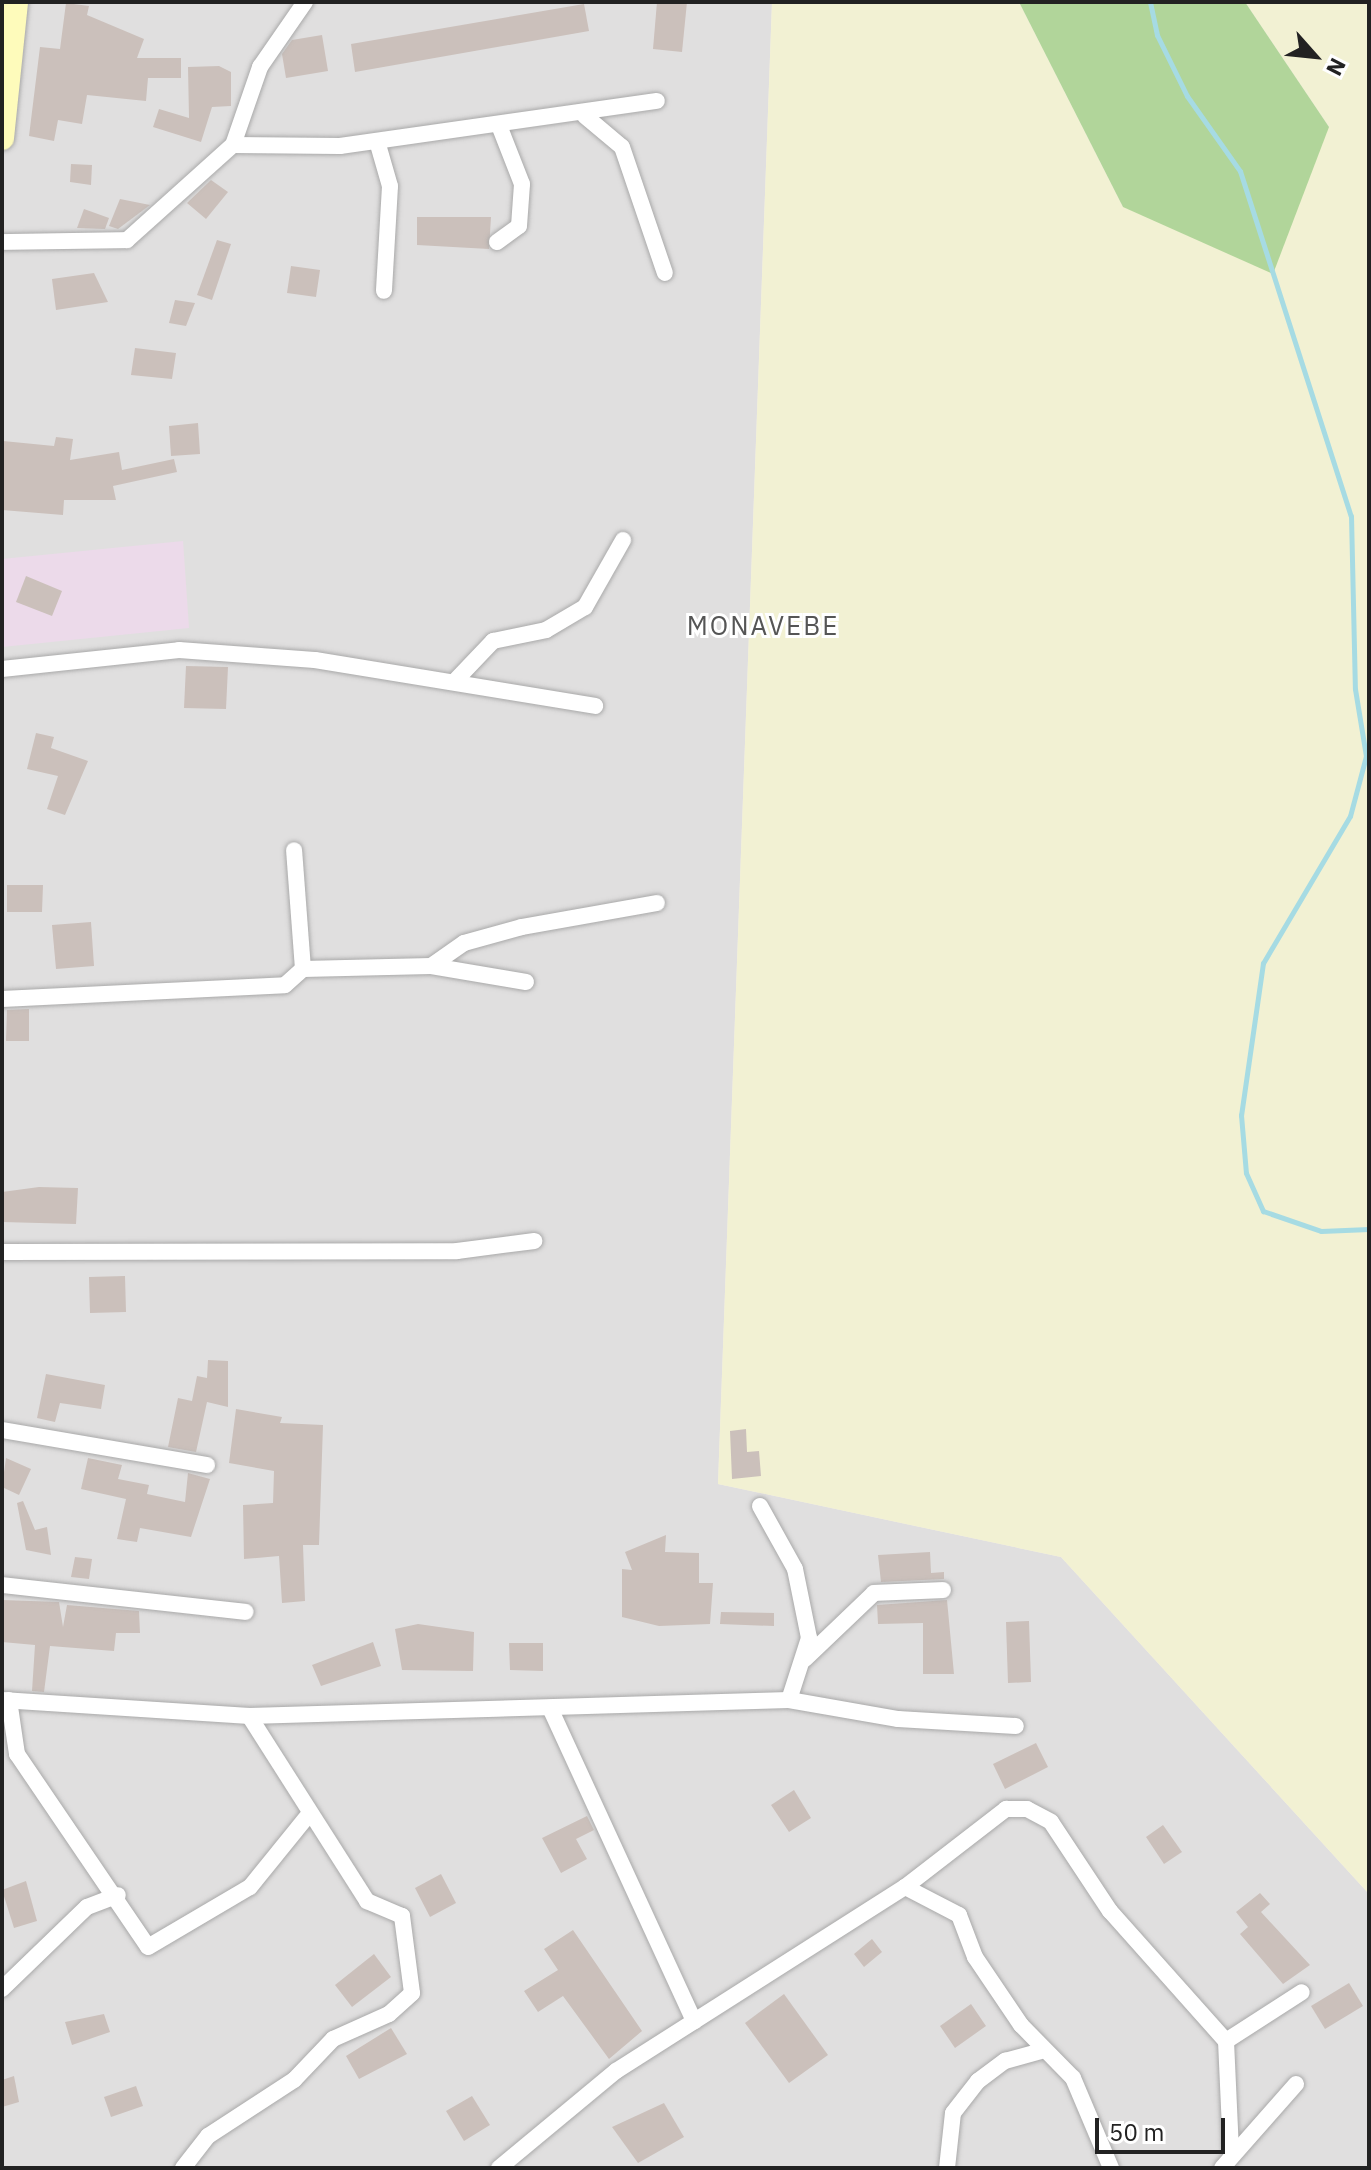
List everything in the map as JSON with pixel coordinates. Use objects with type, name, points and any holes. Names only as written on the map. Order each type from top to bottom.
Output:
[{"type":"main road","points":[[2,138],[16,2]]},
{"type":"street","points":[[2,242],[127,240],[233,145],[260,67],[305,2]]},
{"type":"street","points":[[233,145],[377,141],[585,116],[657,101]]},
{"type":"street","points":[[585,116],[622,147],[665,273]]},
{"type":"street","points":[[497,242],[519,226],[522,184],[500,128]]},
{"type":"street","points":[[377,141],[390,186],[384,291]]},
{"type":"street","points":[[454,682],[493,641],[546,630],[585,607],[623,540]]},
{"type":"street","points":[[2,669],[179,650],[315,660],[595,706]]},
{"type":"street","points":[[294,850],[303,969]]},
{"type":"street","points":[[431,966],[493,935],[657,903]]},
{"type":"street","points":[[2,999],[122,989],[266,991],[303,969],[431,966],[526,982]]},
{"type":"street","points":[[2,1252],[457,1251],[534,1241]]},
{"type":"street","points":[[2,1430],[207,1465]]},
{"type":"street","points":[[760,1506],[795,1569],[809,1638],[805,1659],[789,1700]]},
{"type":"street","points":[[2,1585],[246,1612]]},
{"type":"street","points":[[805,1659],[874,1593],[943,1590]]},
{"type":"street","points":[[310,1813],[250,1887],[148,1947],[118,1895],[17,1754],[5,1700],[249,1716],[789,1700],[898,1719],[1016,1726]]},
{"type":"street","points":[[550,1708],[694,2021]]},
{"type":"street","points":[[183,2168],[208,2136],[294,2080],[333,2039],[389,2014],[412,1993],[413,1956],[402,1916],[367,1901],[249,1716]]},
{"type":"street","points":[[500,2168],[616,2071],[905,1887],[1006,1809],[1027,1809],[1051,1822],[1110,1911],[1226,2041],[1231,2152]]},
{"type":"street","points":[[905,1887],[959,1915],[975,1957],[1045,2050],[1073,2078],[1111,2168]]},
{"type":"street","points":[[2,1989],[87,1907],[118,1895]]},
{"type":"street","points":[[1226,2041],[1302,1992]]},
{"type":"street","points":[[947,2168],[953,2113],[978,2081],[1005,2061],[1045,2050]]},
{"type":"street","points":[[1222,2168],[1231,2152],[1296,2084]]},
{"type":"shaded area","points":[[2,2],[772,2],[718,1484],[1061,1557],[1369,1894],[1369,2168],[2,2168]]},
{"type":"shaded area","points":[[183,541],[189,628],[2,647],[2,559]]},
{"type":"green space","points":[[772,2],[1019,2],[1123,207],[1329,127],[1245,2],[1369,2],[1369,1894],[1061,1557],[718,1484]]},
{"type":"green space","points":[[1019,2],[1245,2],[1329,127],[1273,274],[1123,207]]},
{"type":"building","points":[[657,2],[687,2],[682,52],[653,49]]},
{"type":"building","points":[[66,3],[89,6],[87,15],[144,39],[137,58],[181,58],[181,78],[148,78],[146,101],[87,95],[82,124],[58,120],[54,141],[29,136],[40,47],[60,49]]},
{"type":"building","points":[[584,4],[589,31],[355,72],[351,44]]},
{"type":"building","points":[[322,35],[328,71],[286,78],[282,54],[292,40]]},
{"type":"building","points":[[219,66],[231,72],[231,106],[212,107],[201,142],[153,127],[159,109],[189,118],[188,67]]},
{"type":"building","points":[[71,164],[92,165],[91,185],[70,182]]},
{"type":"building","points":[[211,180],[228,192],[206,219],[187,203]]},
{"type":"building","points":[[120,199],[150,205],[118,229],[109,226]]},
{"type":"building","points":[[84,209],[109,218],[105,229],[77,228]]},
{"type":"building","points":[[417,217],[491,217],[489,249],[417,245]]},
{"type":"building","points":[[217,240],[231,244],[212,300],[197,295]]},
{"type":"building","points":[[291,266],[320,270],[316,297],[287,293]]},
{"type":"building","points":[[94,273],[108,302],[56,310],[52,279]]},
{"type":"building","points":[[175,300],[195,303],[186,326],[169,323]]},
{"type":"building","points":[[135,348],[176,353],[172,379],[131,375]]},
{"type":"building","points":[[198,423],[200,454],[171,456],[169,426]]},
{"type":"building","points":[[56,437],[73,439],[70,460],[119,452],[122,470],[174,459],[177,472],[113,486],[116,500],[64,500],[63,515],[2,510],[3,441],[54,446]]},
{"type":"building","points":[[26,576],[62,591],[52,616],[16,602]]},
{"type":"building","points":[[186,666],[228,667],[226,709],[184,708]]},
{"type":"building","points":[[36,733],[54,737],[51,748],[88,761],[65,815],[47,809],[58,776],[27,769]]},
{"type":"building","points":[[7,885],[43,885],[42,912],[7,912]]},
{"type":"building","points":[[91,922],[94,966],[56,969],[52,925]]},
{"type":"building","points":[[29,1009],[29,1041],[6,1041],[7,1010]]},
{"type":"building","points":[[39,1187],[78,1188],[76,1224],[2,1222],[2,1192]]},
{"type":"building","points":[[125,1276],[126,1312],[90,1313],[89,1277]]},
{"type":"building","points":[[208,1360],[228,1361],[228,1407],[207,1402],[196,1452],[168,1447],[178,1398],[192,1401],[197,1376],[207,1378]]},
{"type":"building","points":[[46,1374],[105,1385],[101,1409],[60,1403],[55,1422],[37,1418]]},
{"type":"building","points":[[236,1409],[282,1417],[280,1423],[323,1425],[319,1545],[303,1545],[305,1601],[282,1603],[279,1556],[244,1559],[243,1505],[273,1503],[274,1471],[229,1463]]},
{"type":"building","points":[[746,1429],[747,1452],[759,1451],[761,1476],[732,1479],[730,1431]]},
{"type":"building","points":[[6,1458],[31,1469],[19,1495],[2,1487]]},
{"type":"building","points":[[88,1458],[122,1465],[118,1479],[149,1485],[147,1494],[185,1502],[188,1473],[210,1479],[191,1537],[140,1528],[137,1542],[117,1539],[126,1499],[81,1489]]},
{"type":"building","points":[[23,1501],[35,1530],[47,1527],[51,1555],[26,1550],[17,1503]]},
{"type":"building","points":[[666,1535],[665,1552],[699,1553],[699,1583],[713,1583],[710,1624],[659,1626],[622,1617],[622,1569],[632,1570],[625,1552]]},
{"type":"building","points":[[930,1552],[931,1573],[944,1572],[944,1579],[881,1582],[878,1555]]},
{"type":"building","points":[[75,1557],[92,1559],[89,1579],[71,1577]]},
{"type":"building","points":[[2,1600],[59,1602],[63,1627],[67,1605],[139,1611],[140,1633],[116,1633],[114,1651],[50,1646],[44,1692],[32,1691],[35,1645],[2,1642]]},
{"type":"building","points":[[947,1600],[954,1674],[923,1674],[923,1623],[878,1624],[877,1605]]},
{"type":"building","points":[[721,1612],[774,1613],[774,1626],[720,1624]]},
{"type":"building","points":[[1029,1621],[1031,1682],[1008,1683],[1006,1622]]},
{"type":"building","points":[[418,1624],[474,1632],[473,1671],[402,1670],[395,1629]]},
{"type":"building","points":[[373,1642],[381,1666],[321,1686],[312,1665]]},
{"type":"building","points":[[509,1643],[543,1643],[543,1671],[510,1670]]},
{"type":"building","points":[[1036,1743],[1048,1767],[1005,1789],[993,1764]]},
{"type":"building","points":[[794,1790],[811,1818],[789,1832],[771,1805]]},
{"type":"building","points":[[587,1816],[594,1830],[576,1839],[587,1859],[561,1873],[542,1838]]},
{"type":"building","points":[[1163,1825],[1182,1852],[1164,1864],[1146,1837]]},
{"type":"building","points":[[441,1874],[456,1903],[430,1917],[415,1888]]},
{"type":"building","points":[[26,1881],[37,1921],[14,1928],[2,1890]]},
{"type":"building","points":[[1260,1893],[1270,1904],[1261,1912],[1310,1965],[1283,1984],[1240,1934],[1248,1927],[1236,1912]]},
{"type":"building","points":[[573,1930],[642,2031],[609,2059],[563,1996],[538,2012],[524,1991],[558,1970],[544,1949]]},
{"type":"building","points":[[872,1939],[882,1952],[864,1967],[854,1954]]},
{"type":"building","points":[[374,1954],[391,1977],[352,2007],[335,1985]]},
{"type":"building","points":[[1349,1983],[1363,2006],[1325,2029],[1311,2006]]},
{"type":"building","points":[[784,1994],[828,2055],[789,2083],[745,2023]]},
{"type":"building","points":[[971,2004],[986,2026],[955,2048],[940,2026]]},
{"type":"building","points":[[104,2014],[110,2032],[72,2045],[65,2022]]},
{"type":"building","points":[[391,2028],[407,2054],[359,2079],[346,2056]]},
{"type":"building","points":[[14,2076],[19,2102],[2,2107],[2,2080]]},
{"type":"building","points":[[136,2086],[143,2106],[111,2117],[104,2097]]},
{"type":"building","points":[[472,2096],[490,2125],[464,2141],[446,2111]]},
{"type":"building","points":[[664,2103],[684,2137],[638,2163],[612,2127]]},
{"type":"waterway","points":[[1150,2],[1157,35],[1187,96],[1240,171],[1351,516],[1355,689],[1366,756],[1350,816],[1263,963],[1241,1115],[1246,1173],[1263,1211],[1321,1231],[1369,1229]]},
{"type":"district","name":"MONAVEBE","points":[[763,626]]}]
